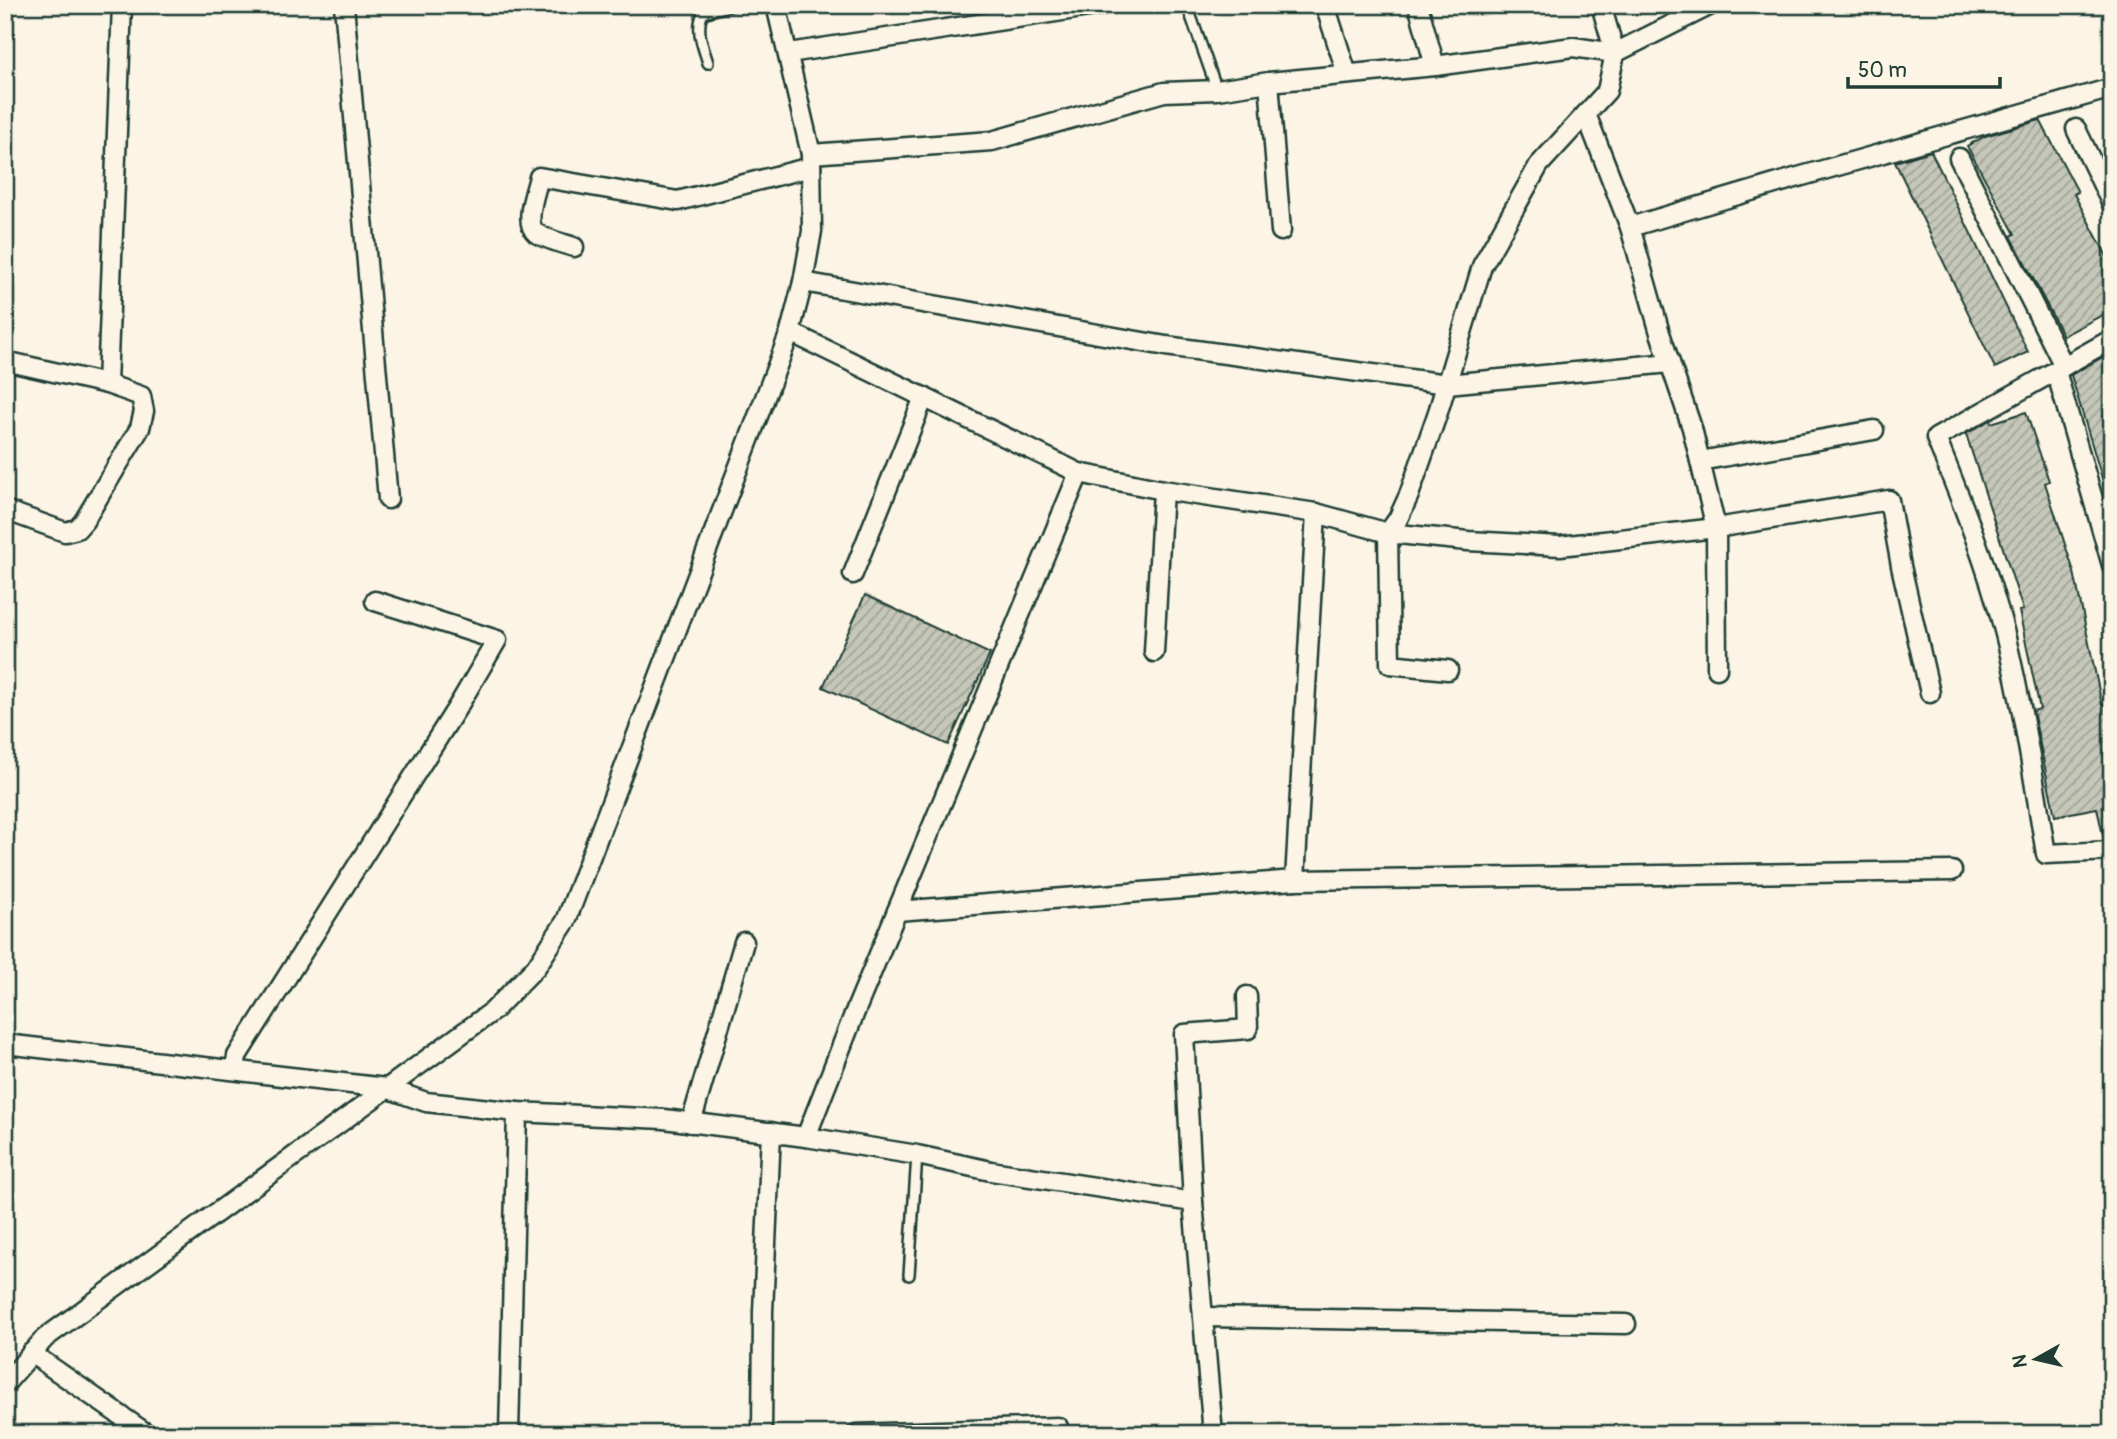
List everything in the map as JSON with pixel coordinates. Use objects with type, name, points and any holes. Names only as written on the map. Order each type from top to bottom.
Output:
[{"type":"street","points":[[107,384],[122,5]]},
{"type":"street","points":[[344,5],[388,499]]},
{"type":"street","points":[[5,1384],[45,1338],[493,1011],[536,967],[566,921],[790,332],[803,282],[812,231],[811,161],[789,53],[776,5]]},
{"type":"street","points":[[789,53],[1102,5]]},
{"type":"street","points":[[1325,5],[1347,74]]},
{"type":"street","points":[[1418,5],[1435,66]]},
{"type":"street","points":[[1448,670],[1390,664],[1388,533],[1409,495],[1447,384],[1482,266],[1539,165],[1607,91],[1615,53],[1601,5]]},
{"type":"street","points":[[574,247],[536,233],[532,226],[529,216],[540,177],[678,201],[811,161],[992,141],[1164,92],[1217,90],[1269,82],[1435,66],[1573,47],[1615,53],[1710,5]]},
{"type":"street","points":[[1269,82],[1281,231]]},
{"type":"street","points":[[1630,227],[2112,88]]},
{"type":"street","points":[[1586,114],[1630,227],[1692,428],[1716,528],[1717,669]]},
{"type":"street","points":[[2076,129],[2112,204]]},
{"type":"street","points":[[1959,158],[2060,368],[2112,565]]},
{"type":"street","points":[[803,282],[1166,346],[1447,384],[1670,363]]},
{"type":"street","points":[[790,332],[1079,472],[1163,490],[1316,513],[1388,533],[1560,546],[1716,528],[1889,500],[1930,693]]},
{"type":"street","points":[[2112,339],[1936,438],[1975,534],[2005,633],[2028,743],[2046,854],[2112,851]]},
{"type":"street","points":[[5,361],[107,384],[141,396],[144,411],[140,428],[84,522],[77,529],[65,531],[5,510]]},
{"type":"street","points":[[853,574],[924,397]]},
{"type":"street","points":[[1700,461],[1874,430]]},
{"type":"street","points":[[806,1137],[1079,472]]},
{"type":"street","points":[[1154,652],[1163,490]]},
{"type":"street","points":[[1295,880],[1316,513]]},
{"type":"street","points":[[235,1069],[237,1056],[497,640],[375,601]]},
{"type":"street","points":[[897,911],[1295,880],[1952,870]]},
{"type":"street","points":[[691,1123],[744,942]]},
{"type":"street","points":[[1213,1434],[1193,1202],[1184,1034],[1248,1029],[1247,996]]},
{"type":"street","points":[[5,1044],[386,1088],[426,1102],[517,1112],[664,1119],[771,1132],[917,1155],[991,1171],[1193,1202]]},
{"type":"street","points":[[509,1434],[517,1112]]},
{"type":"street","points":[[762,1434],[762,1312],[771,1132]]},
{"type":"street","points":[[1203,1317],[1626,1324]]},
{"type":"street","points":[[32,1353],[148,1434]]},
{"type":"street","points":[[856,1434],[1058,1427]]},
{"type":"lane","points":[[708,63],[699,22],[703,13],[732,5]]},
{"type":"lane","points":[[1187,5],[1217,90]]},
{"type":"lane","points":[[909,1275],[917,1155]]},
{"type":"building","points":[[2040,120],[2078,192],[2074,194],[2112,266],[2112,310],[2063,336],[2011,236],[2015,234],[1967,146],[1985,136]]},
{"type":"building","points":[[1931,151],[2028,352],[1995,368],[1895,162]]},
{"type":"building","points":[[2112,355],[2112,498],[2108,498],[2071,375],[2101,358]]},
{"type":"building","points":[[2026,412],[2049,481],[2045,483],[2074,572],[2102,705],[2112,703],[2112,840],[2104,840],[2097,808],[2055,816],[2033,711],[2040,709],[2019,611],[2023,610],[1966,434],[1990,420],[1991,423]]},
{"type":"building","points":[[865,595],[990,654],[948,745],[823,687]]}]
